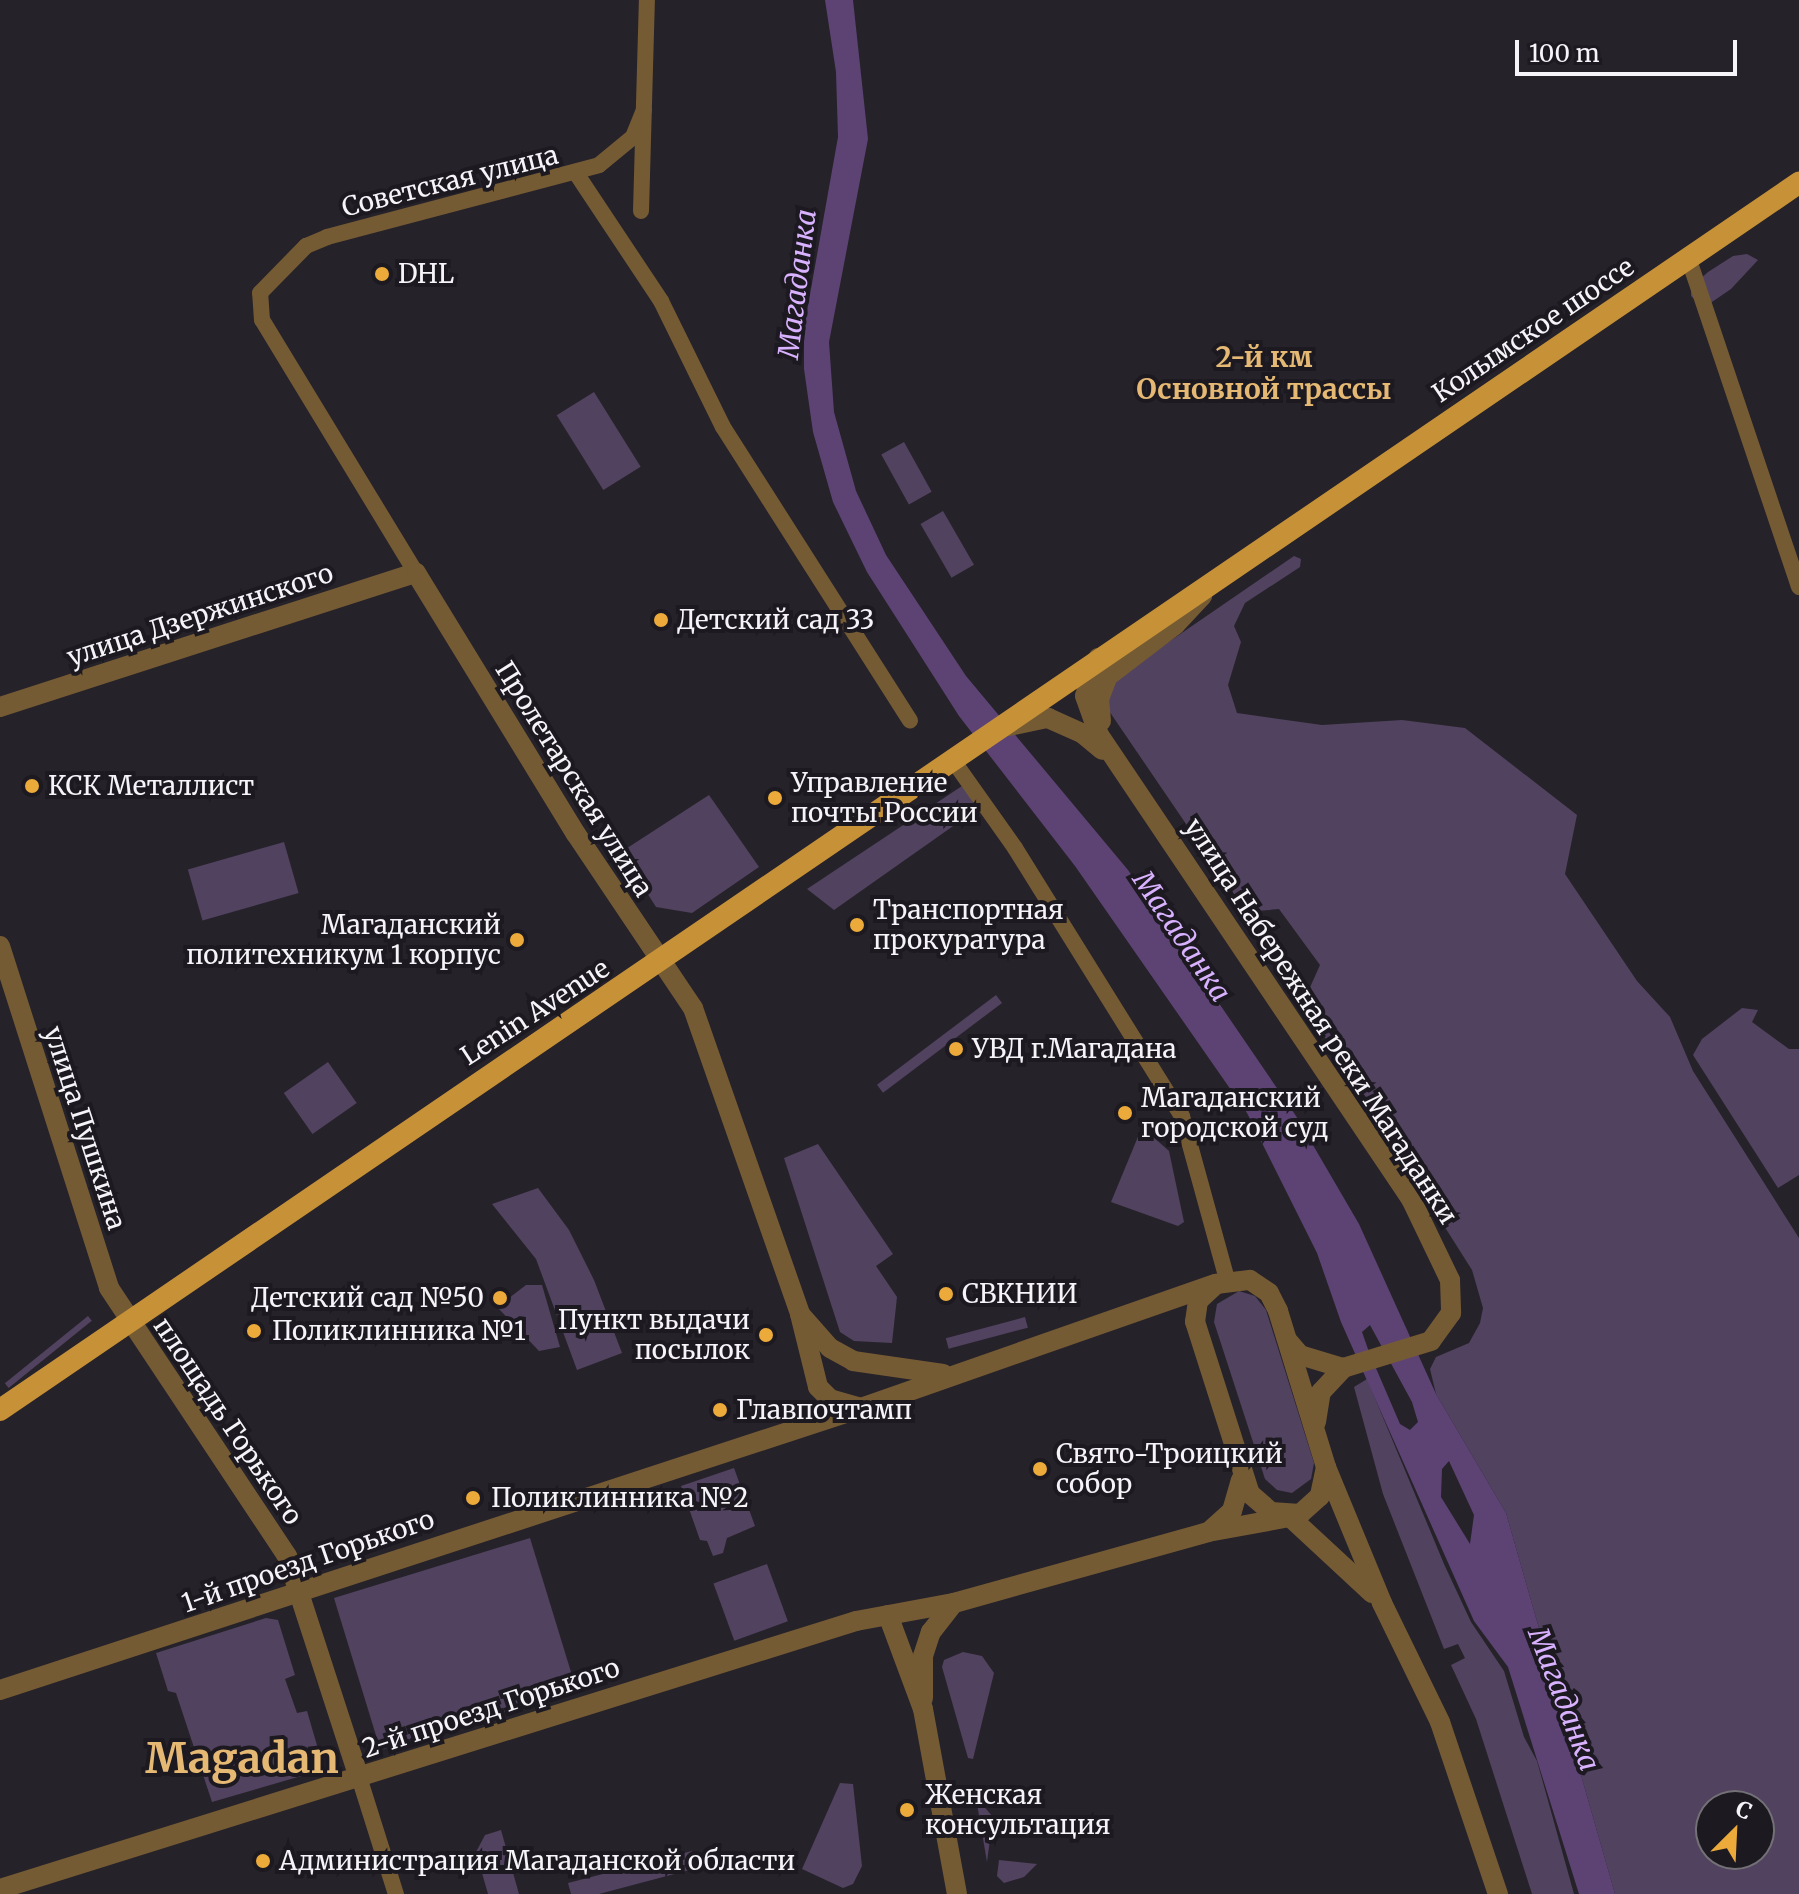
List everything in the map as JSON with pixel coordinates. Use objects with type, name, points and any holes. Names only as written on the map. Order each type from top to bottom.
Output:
[{"type":"main road","name":"Колымское шоссе","points":[[1099,657],[1799,183]]},
{"type":"main road","name":"Lenin Avenue","points":[[0,1410],[662,962],[990,733],[1030,714],[1099,657]]},
{"type":"street","points":[[641,211],[647,0]]},
{"type":"street","name":"Советская улица","points":[[260,293],[306,246],[327,237],[576,173],[625,146],[644,110]]},
{"type":"street","points":[[576,173],[661,301],[723,427],[910,721]]},
{"type":"street","points":[[1689,260],[1799,587]]},
{"type":"street","name":"Пролетарская улица","points":[[260,293],[262,320],[576,834],[662,962],[702,1029],[800,1314],[818,1387]]},
{"type":"street","points":[[1121,765],[1100,718],[1104,682],[1175,625],[1226,571]]},
{"type":"street","name":"улица Дзержинского","points":[[0,707],[416,573]]},
{"type":"street","points":[[1099,657],[1087,682],[1087,703],[1099,735],[1121,765]]},
{"type":"street","points":[[1030,714],[1055,720],[1082,733],[1121,765]]},
{"type":"street","points":[[956,757],[1182,1116],[1221,1282]]},
{"type":"street","name":"улица Набережная реки Магаданки","points":[[1121,765],[1437,1244],[1453,1304],[1445,1327],[1431,1341],[1343,1368]]},
{"type":"street","name":"улица Пушкина","points":[[0,946],[105,1279],[130,1321]]},
{"type":"street","points":[[1382,1603],[1345,1562],[1290,1517],[1265,1508],[1241,1480],[1198,1338],[1198,1301],[1221,1282],[1250,1280],[1262,1286],[1278,1311],[1326,1467],[1382,1603],[1440,1722],[1498,1894]]},
{"type":"street","name":"Пролетарская улица","points":[[800,1314],[830,1348],[853,1361],[951,1375],[1221,1282]]},
{"type":"street","points":[[1148,1308],[1180,1318],[1198,1338]]},
{"type":"street","name":"площадь Горького","points":[[130,1321],[281,1547],[300,1591],[359,1777]]},
{"type":"street","points":[[1286,1338],[1300,1355],[1343,1368],[1318,1400],[1318,1444]]},
{"type":"street","name":"1-й проезд Горького","points":[[0,1690],[861,1408],[951,1375]]},
{"type":"street","points":[[818,1387],[830,1399],[861,1408]]},
{"type":"street","points":[[806,1424],[817,1410],[818,1387]]},
{"type":"street","points":[[923,1709],[923,1656],[931,1632],[954,1603],[1208,1532],[1290,1517],[1316,1504],[1326,1467]]},
{"type":"street","points":[[1208,1532],[1232,1511],[1241,1480]]},
{"type":"street","name":"2-й проезд Горького","points":[[0,1889],[888,1615],[954,1603]]},
{"type":"street","points":[[888,1615],[923,1709],[957,1894]]},
{"type":"street","points":[[359,1777],[396,1894]]},
{"type":"shaded area","points":[[825,0],[853,0],[868,139],[829,342],[834,412],[856,491],[886,555],[966,676],[1128,870],[1296,1116],[1359,1224],[1436,1394],[1506,1513],[1615,1894],[1579,1894],[1508,1667],[1474,1621],[1341,1322],[1317,1253],[1247,1113],[1075,866],[959,716],[867,572],[833,502],[813,432],[804,369],[804,328],[838,137],[836,72]],"holes":[[[1370,1325],[1412,1402],[1418,1422],[1410,1430],[1400,1424],[1369,1352],[1362,1332]],[[1449,1461],[1474,1515],[1470,1544],[1441,1497],[1442,1469]]]},
{"type":"shaded area","points":[[1747,254],[1758,260],[1731,289],[1709,304],[1700,305],[1691,296],[1691,287],[1708,272],[1733,256]]},
{"type":"shaded area","points":[[594,392],[641,467],[603,490],[557,415]]},
{"type":"shaded area","points":[[904,442],[932,492],[909,504],[881,455]]},
{"type":"shaded area","points":[[943,511],[974,565],[951,578],[920,524]]},
{"type":"shaded area","points":[[1294,556],[1301,559],[1300,567],[1245,603],[1234,626],[1241,642],[1228,685],[1237,713],[1322,725],[1402,720],[1465,728],[1577,815],[1565,874],[1637,981],[1670,1017],[1693,1071],[1799,1238],[1799,1894],[1615,1894],[1506,1513],[1436,1394],[1430,1369],[1436,1357],[1469,1343],[1480,1323],[1483,1308],[1472,1270],[1303,1003],[1320,965],[1279,909],[1246,912],[1107,708],[1109,683]]},
{"type":"shaded area","points":[[968,782],[983,805],[834,910],[807,889]]},
{"type":"shaded area","points":[[709,795],[759,867],[692,913],[656,907],[621,852]]},
{"type":"shaded area","points":[[284,842],[299,893],[202,921],[188,870]]},
{"type":"shaded area","points":[[996,995],[1002,1003],[883,1093],[877,1085]]},
{"type":"shaded area","points":[[1742,1008],[1758,1010],[1752,1022],[1789,1049],[1799,1049],[1799,1175],[1778,1188],[1693,1055],[1702,1039]]},
{"type":"shaded area","points":[[328,1062],[357,1103],[312,1134],[284,1093]]},
{"type":"shaded area","points":[[1142,1127],[1169,1151],[1184,1222],[1178,1226],[1111,1202]]},
{"type":"shaded area","points":[[818,1144],[893,1254],[876,1266],[897,1297],[892,1343],[854,1341],[840,1332],[784,1158]]},
{"type":"shaded area","points":[[538,1188],[569,1230],[594,1280],[622,1353],[577,1370],[536,1259],[492,1204]]},
{"type":"shaded area","points":[[526,1285],[542,1285],[560,1347],[539,1351],[497,1307]]},
{"type":"shaded area","points":[[1239,1291],[1255,1296],[1266,1310],[1314,1463],[1311,1479],[1292,1493],[1277,1490],[1265,1479],[1214,1322],[1217,1304]]},
{"type":"shaded area","points":[[88,1316],[92,1321],[9,1388],[5,1383]]},
{"type":"shaded area","points":[[1025,1317],[1028,1328],[949,1349],[946,1338]]},
{"type":"shaded area","points":[[1367,1379],[1471,1622],[1504,1671],[1524,1737],[1537,1761],[1574,1894],[1532,1894],[1476,1719],[1451,1665],[1465,1658],[1458,1644],[1444,1649],[1383,1494],[1354,1387]]},
{"type":"shaded area","points":[[734,1468],[755,1526],[727,1538],[723,1553],[713,1556],[707,1541],[700,1540],[681,1486]]},
{"type":"shaded area","points":[[530,1538],[576,1690],[380,1750],[334,1598]]},
{"type":"shaded area","points":[[767,1564],[788,1621],[734,1641],[713,1583]]},
{"type":"shaded area","points":[[266,1618],[278,1620],[295,1675],[285,1679],[297,1713],[307,1711],[321,1759],[315,1772],[212,1802],[176,1693],[168,1691],[156,1653]]},
{"type":"shaded area","points":[[963,1652],[982,1656],[994,1673],[973,1759],[968,1758],[942,1667],[944,1660]]},
{"type":"shaded area","points":[[840,1783],[853,1784],[862,1866],[853,1884],[843,1888],[802,1869]]},
{"type":"shaded area","points":[[981,1803],[993,1817],[987,1862],[977,1804]]},
{"type":"shaded area","points":[[501,1830],[519,1894],[488,1894],[476,1852],[485,1835]]},
{"type":"shaded area","points":[[692,1851],[697,1868],[599,1894],[571,1894],[568,1883]]},
{"type":"shaded area","points":[[999,1860],[1037,1864],[1024,1877],[1004,1883],[997,1876]]},
{"type":"place","name":"DHL","points":[[382,274]]},
{"type":"place","name":"Детский сад 33","points":[[661,620]]},
{"type":"place","name":"КСК Металлист","points":[[32,786]]},
{"type":"place","name":"Управление почты России","points":[[775,798]]},
{"type":"place","name":"Транспортная прокуратура","points":[[857,925]]},
{"type":"place","name":"Магаданский политехникум 1 корпус","points":[[517,940]]},
{"type":"place","name":"УВД г.Магадана","points":[[956,1049]]},
{"type":"place","name":"Магаданский городской суд","points":[[1125,1113]]},
{"type":"place","name":"СВКНИИ","points":[[946,1294]]},
{"type":"place","name":"Детский сад №50","points":[[500,1298]]},
{"type":"place","name":"Поликлинника №1","points":[[254,1331]]},
{"type":"place","name":"Пункт выдачи посылок","points":[[766,1335]]},
{"type":"place","name":"Главпочтамп","points":[[720,1410]]},
{"type":"place","name":"Свято-Троицкий собор","points":[[1040,1469]]},
{"type":"place","name":"Поликлинника №2","points":[[473,1498]]},
{"type":"place","name":"Женская консультация","points":[[907,1810]]},
{"type":"place","name":"Администрация Магаданской области","points":[[263,1861]]},
{"type":"district","name":"2-й км Основной трассы","points":[[1264,373]]},
{"type":"district","name":"Magadan","points":[[242,1758]]},
{"type":"water label","name":"Магаданка","points":[[797,284]]},
{"type":"water label","name":"Магаданка","points":[[1182,936]]},
{"type":"water label","name":"Магаданка","points":[[1564,1699]]}]
